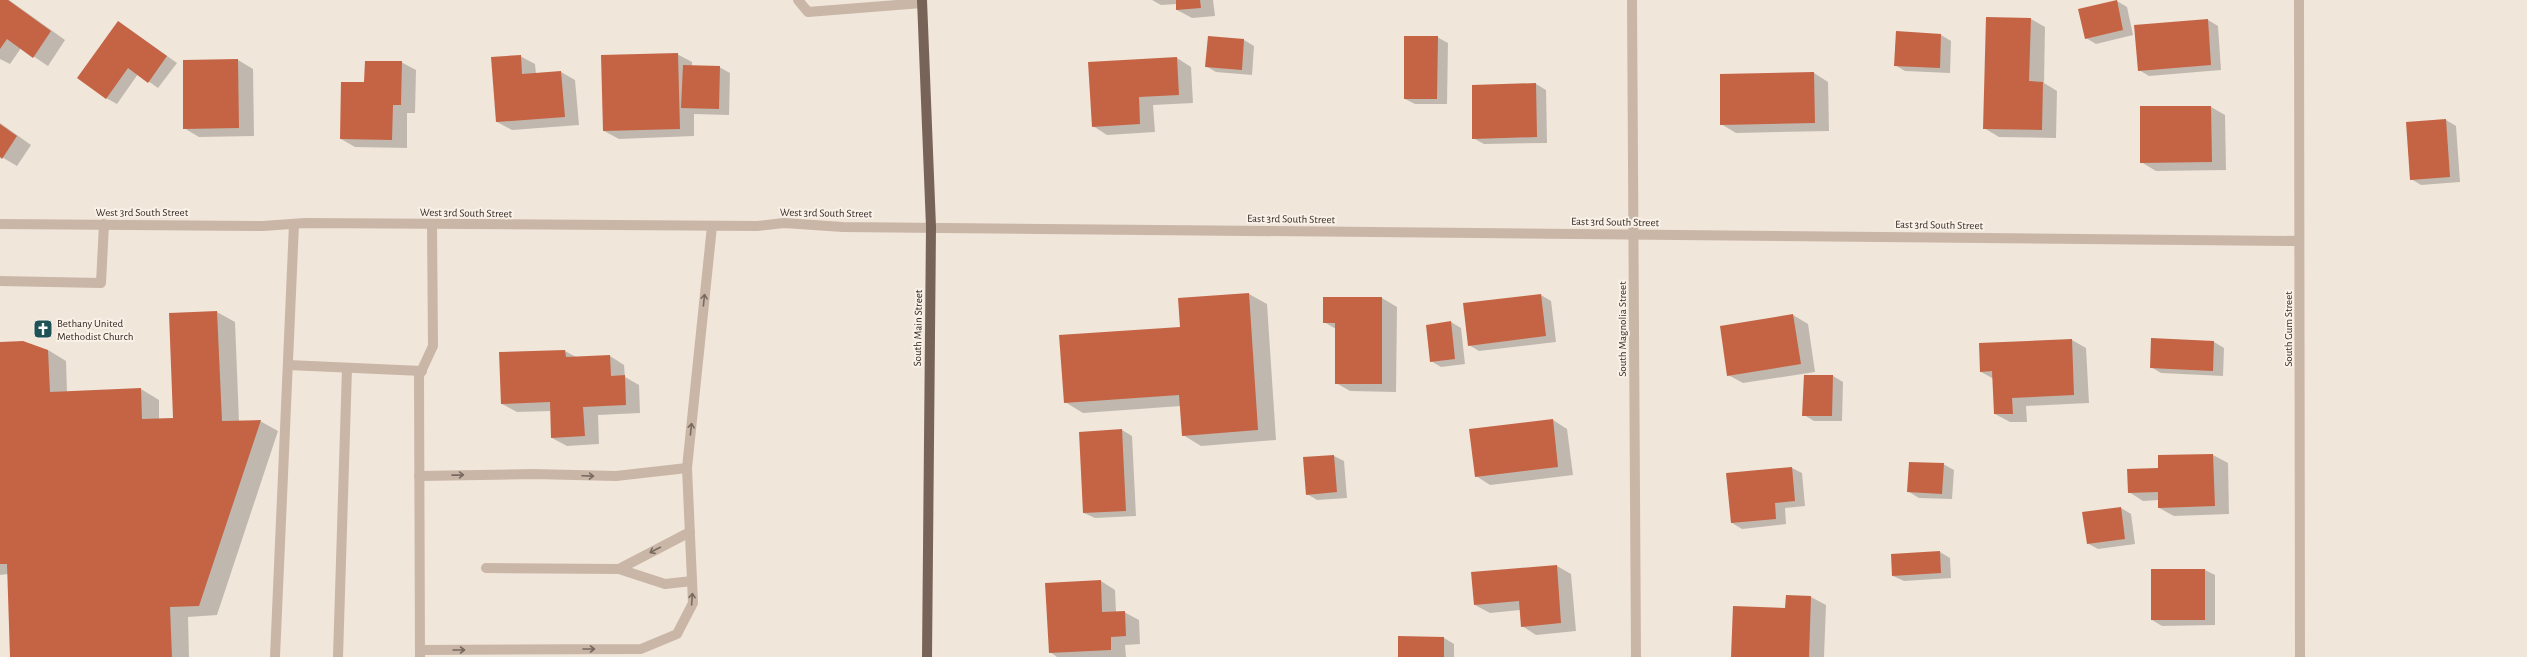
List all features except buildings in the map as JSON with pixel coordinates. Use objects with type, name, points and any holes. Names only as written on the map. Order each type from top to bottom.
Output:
[{"type":"main road","name":"South Main Street","points":[[922,1],[931,227],[927,657]]},
{"type":"street","points":[[798,0],[808,12],[922,1]]},
{"type":"street","name":"South Magnolia Street","points":[[1632,0],[1636,657]]},
{"type":"street","name":"South Gum Street","points":[[2299,0],[2300,657]]},
{"type":"street","name":"West 3rd South Street","points":[[0,224],[757,226],[791,223],[843,226],[931,227]]},
{"type":"street","points":[[0,281],[101,283],[104,224]]},
{"type":"street","points":[[275,657],[294,224]]},
{"type":"street","points":[[432,224],[433,346],[419,376],[420,654],[641,648],[677,634],[693,603],[687,468],[712,226]]},
{"type":"street","name":"East 3rd South Street","points":[[931,227],[2299,241]]},
{"type":"street","points":[[288,365],[422,371]]},
{"type":"street","points":[[338,657],[347,368]]},
{"type":"street","points":[[419,476],[533,474],[616,476],[687,468]]},
{"type":"street","points":[[619,569],[690,532]]},
{"type":"street","points":[[486,568],[619,569],[665,584],[692,581]]},
{"type":"place","name":"Bethany United Methodist Church","points":[[43,329]]}]
